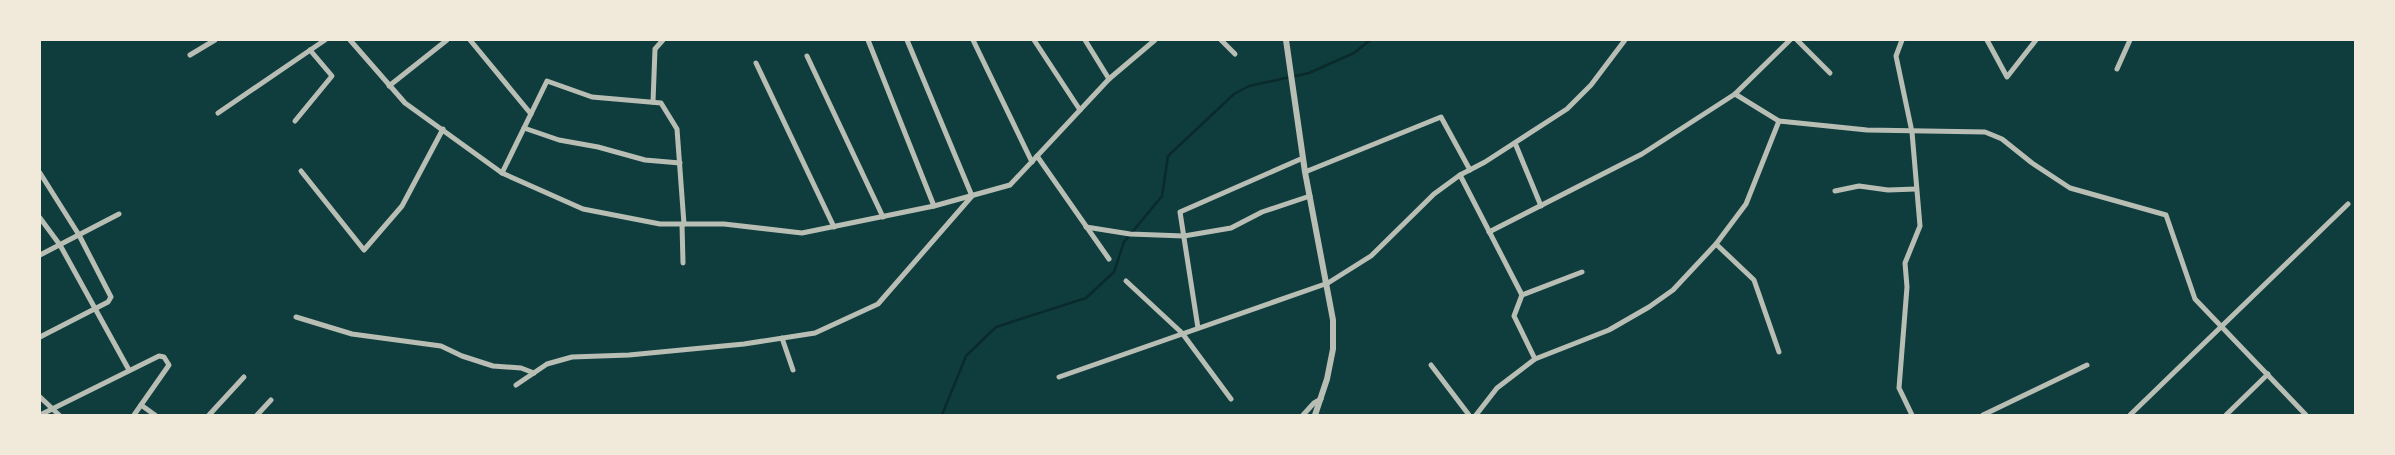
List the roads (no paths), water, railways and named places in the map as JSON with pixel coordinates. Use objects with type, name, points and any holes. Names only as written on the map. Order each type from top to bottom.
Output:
[{"type":"street","points":[[190,55],[214,40]]},
{"type":"street","points":[[218,113],[325,40]]},
{"type":"street","points":[[350,40],[404,103],[502,173],[582,209],[660,224],[724,224],[802,234],[934,206],[1010,185],[1109,79],[1155,40]]},
{"type":"street","points":[[389,86],[447,40]]},
{"type":"street","points":[[470,40],[531,114]]},
{"type":"street","points":[[653,102],[655,50],[663,40]]},
{"type":"street","points":[[868,40],[934,206]]},
{"type":"street","points":[[908,40],[972,196]]},
{"type":"street","points":[[973,40],[1032,162]]},
{"type":"street","points":[[1034,40],[1080,110]]},
{"type":"street","points":[[1085,40],[1109,79]]},
{"type":"street","points":[[1221,40],[1235,54]]},
{"type":"street","points":[[1286,40],[1302,158],[1328,283],[1333,320],[1333,349],[1321,399],[1315,415]]},
{"type":"street","points":[[1059,377],[1328,283],[1371,256],[1434,194],[1460,175],[1567,110],[1591,85],[1624,40]]},
{"type":"street","points":[[1490,232],[1642,154],[1734,94],[1790,40]]},
{"type":"street","points":[[1797,40],[1830,74]]},
{"type":"street","points":[[1902,40],[1896,56],[1912,132],[1920,226],[1905,263],[1907,287],[1899,388],[1912,415]]},
{"type":"street","points":[[1987,40],[2007,77],[2036,40]]},
{"type":"street","points":[[2117,69],[2130,40]]},
{"type":"street","points":[[295,121],[332,76],[310,50]]},
{"type":"street","points":[[807,56],[882,217]]},
{"type":"street","points":[[756,63],[834,227]]},
{"type":"street","points":[[502,173],[547,81],[592,97],[661,103],[677,130],[683,224],[683,263]]},
{"type":"street","points":[[1734,94],[1779,121],[1867,130],[1985,132],[2002,138],[2032,162],[2070,188],[2166,215],[2195,299],[2306,415]]},
{"type":"street","points":[[1305,172],[1441,117],[1470,170]]},
{"type":"street","points":[[1476,415],[1497,388],[1535,359],[1609,330],[1650,307],[1673,290],[1716,244],[1746,204],[1779,121]]},
{"type":"street","points":[[524,128],[559,140],[598,147],[645,160],[680,163]]},
{"type":"street","points":[[301,171],[364,250],[402,206],[443,130]]},
{"type":"street","points":[[1515,143],[1540,206]]},
{"type":"street","points":[[1038,156],[1108,259]]},
{"type":"street","points":[[1198,328],[1180,212],[1302,158]]},
{"type":"street","points":[[40,173],[42,180],[79,235],[111,297],[108,302],[40,337]]},
{"type":"street","points":[[1460,175],[1522,295],[1514,316],[1535,359]]},
{"type":"street","points":[[1835,191],[1859,186],[1888,190],[1916,189]]},
{"type":"street","points":[[516,385],[547,364],[572,357],[629,355],[744,344],[815,333],[878,304],[972,196]]},
{"type":"street","points":[[1086,227],[1130,234],[1184,236],[1231,228],[1262,212],[1310,196]]},
{"type":"street","points":[[2130,415],[2348,204]]},
{"type":"street","points":[[40,255],[119,214]]},
{"type":"street","points":[[40,218],[60,245],[129,370]]},
{"type":"street","points":[[1716,244],[1754,280],[1779,352]]},
{"type":"street","points":[[1522,295],[1582,272]]},
{"type":"street","points":[[1126,281],[1182,333],[1231,398]]},
{"type":"street","points":[[296,316],[352,334],[441,346],[462,356],[493,366],[521,368],[534,373]]},
{"type":"street","points":[[782,338],[793,370]]},
{"type":"street","points":[[40,415],[159,356],[168,360],[169,365],[134,415]]},
{"type":"street","points":[[1431,365],[1469,415]]},
{"type":"street","points":[[1983,415],[2087,365]]},
{"type":"street","points":[[2226,415],[2268,374]]},
{"type":"street","points":[[209,415],[244,377]]},
{"type":"street","points":[[40,397],[60,415]]},
{"type":"street","points":[[1303,415],[1314,402],[1321,399]]},
{"type":"street","points":[[257,415],[271,400]]},
{"type":"street","points":[[142,405],[155,415]]},
{"type":"waterway","points":[[942,415],[966,356],[996,327],[1086,298],[1114,272],[1124,242],[1162,196],[1168,156],[1234,94],[1249,86],[1309,73],[1354,53],[1370,40]]}]
